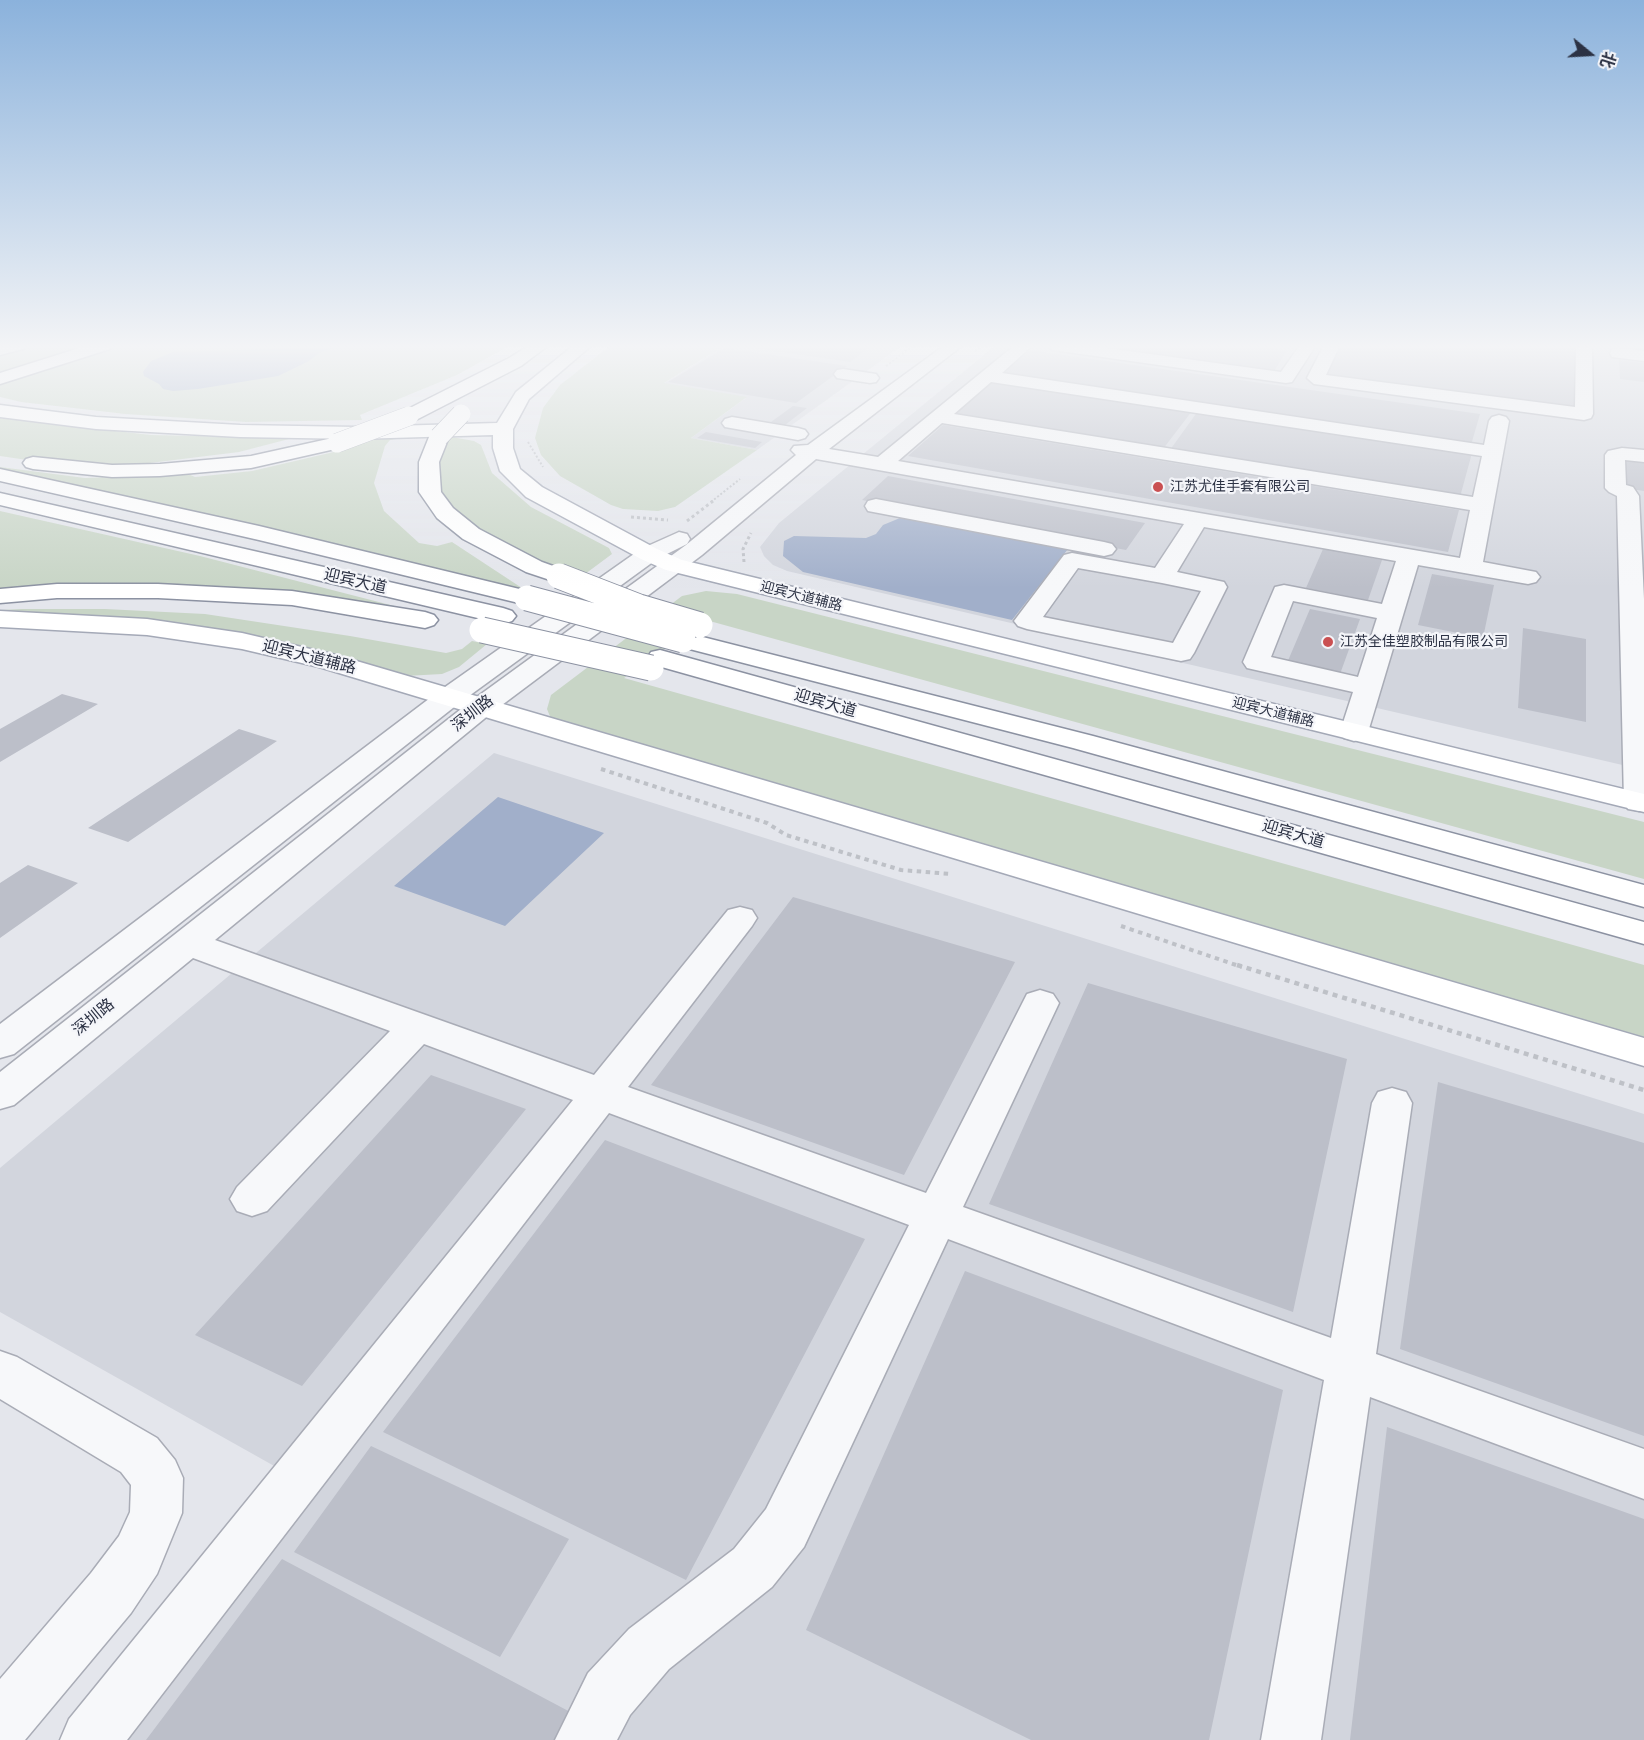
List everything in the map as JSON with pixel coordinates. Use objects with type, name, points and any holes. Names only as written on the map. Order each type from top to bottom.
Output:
[{"type":"main road","points":[[147,426],[240,432],[356,433],[458,426]]},
{"type":"main road","points":[[0,459],[112,471],[160,470],[251,462],[337,444],[383,426]]},
{"type":"main road","points":[[451,426],[439,437],[429,462],[430,492],[445,513],[471,534],[534,567],[639,607],[673,648]]},
{"type":"main road","name":"迎宾大道辅路","points":[[506,426],[503,448],[510,471],[526,485],[568,511],[648,554],[674,565],[1642,802]]},
{"type":"main road","name":"迎宾大道","points":[[0,475],[259,532],[527,598],[673,648],[1032,762],[1635,931]]},
{"type":"main road","name":"迎宾大道","points":[[0,499],[492,623]]},
{"type":"main road","points":[[0,596],[57,591],[158,591],[292,598],[673,648]]},
{"type":"main road","name":"迎宾大道辅路","points":[[0,619],[147,627],[242,641],[327,661],[1644,1052]]},
{"type":"main road","name":"迎宾大道","points":[[673,648],[1083,742],[1568,876],[1644,894]]},
{"type":"street","points":[[742,426],[804,445],[882,464],[1528,577]]},
{"type":"street","name":"深圳路","points":[[0,1094],[480,708],[674,565],[827,426]]},
{"type":"street","points":[[882,464],[927,426]]},
{"type":"street","points":[[995,426],[1482,505]]},
{"type":"street","points":[[1321,426],[1493,452]]},
{"type":"street","points":[[1470,567],[1498,426]]},
{"type":"street","points":[[1642,802],[1640,701],[1628,496],[1616,488],[1615,455],[1644,456]]},
{"type":"street","points":[[876,506],[1166,569],[1215,587],[1181,653],[1027,621],[1072,560],[1166,569]]},
{"type":"street","points":[[1166,569],[1198,519]]},
{"type":"street","name":"深圳路","points":[[0,1044],[448,698],[648,554],[718,524]]},
{"type":"street","points":[[1354,732],[1409,556]]},
{"type":"street","points":[[1368,687],[1256,662],[1284,592],[1391,613]]},
{"type":"street","points":[[90,1740],[740,918]]},
{"type":"street","points":[[188,943],[1644,1474]]},
{"type":"street","points":[[585,1740],[609,1694],[649,1649],[753,1568],[784,1528],[1040,1003]]},
{"type":"street","points":[[252,1199],[417,1027]]},
{"type":"street","points":[[1291,1740],[1392,1103]]},
{"type":"street","points":[[0,1373],[139,1455],[157,1478],[156,1513],[138,1555],[111,1593],[0,1724]]},
{"type":"path","points":[[530,426],[527,440],[542,466],[551,474]]},
{"type":"path","points":[[623,516],[677,521]]},
{"type":"path","points":[[686,522],[718,524],[753,531],[743,549],[743,561],[749,566]]},
{"type":"path","points":[[597,768],[767,823],[786,835],[901,870],[955,874]]},
{"type":"path","points":[[1118,924],[1180,948],[1644,1090]]},
{"type":"shaded area","points":[[707,426],[790,426],[757,450],[691,438]]},
{"type":"shaded area","name":"江苏尤佳手套有限公司","points":[[897,426],[1644,426],[1644,770],[787,571],[773,565],[764,556],[760,547],[779,523]]},
{"type":"shaded area","points":[[494,753],[1644,1114],[1644,1740],[59,1740],[276,1467],[0,1312],[0,1168]]},
{"type":"green space","points":[[0,426],[73,426],[151,435],[293,438],[239,452],[150,463],[146,468],[54,464],[0,456]]},
{"type":"green space","points":[[538,426],[707,426],[691,438],[757,450],[675,507],[658,511],[623,509],[611,505],[560,476],[541,455],[535,438]]},
{"type":"green space","points":[[414,436],[390,440],[385,446],[374,483],[384,511],[419,543],[437,546],[452,542],[528,592],[0,470],[0,467],[85,478],[188,474],[195,477],[252,471],[351,448],[367,438]]},
{"type":"green space","points":[[446,436],[474,441],[481,445],[492,473],[531,507],[609,548],[612,554],[577,580],[521,556],[453,516],[435,490],[441,441]]},
{"type":"green space","points":[[0,511],[200,556],[437,617],[276,592],[0,590]]},
{"type":"green space","points":[[706,591],[737,594],[1644,822],[1644,879],[706,620],[624,678],[1644,965],[1644,1041],[551,719],[547,709],[551,695],[682,596]]},
{"type":"green space","points":[[105,609],[205,614],[446,653],[462,649],[472,641],[487,644],[459,667],[442,674],[405,676],[244,636],[0,615],[0,610]]},
{"type":"water","points":[[900,518],[1068,549],[1012,620],[803,572],[783,556],[784,541],[794,536],[866,538],[876,534],[883,525]]},
{"type":"water","points":[[498,797],[604,833],[505,926],[394,886]]},
{"type":"building","points":[[942,426],[950,426],[1459,510],[1448,552],[908,456]]},
{"type":"building","points":[[1023,426],[1180,426],[1163,449]]},
{"type":"building","points":[[1187,426],[1297,426],[1472,453],[1460,497],[1170,450]]},
{"type":"building","points":[[1346,426],[1476,426],[1471,445]]},
{"type":"building","points":[[706,432],[762,442],[755,448],[697,438]]},
{"type":"building","points":[[1623,460],[1644,463],[1644,491],[1624,488]]},
{"type":"building","points":[[888,476],[1145,523],[1126,550],[862,500]]},
{"type":"building","points":[[1323,549],[1382,560],[1368,600],[1306,588]]},
{"type":"building","points":[[1432,574],[1494,585],[1483,638],[1418,625]]},
{"type":"building","points":[[1310,609],[1360,619],[1340,674],[1287,663]]},
{"type":"building","points":[[1523,628],[1586,639],[1586,722],[1518,708]]},
{"type":"building","points":[[62,694],[98,704],[0,762],[0,729]]},
{"type":"building","points":[[239,729],[277,741],[128,842],[88,828]]},
{"type":"building","points":[[28,865],[78,883],[0,938],[0,883]]},
{"type":"building","points":[[793,897],[1015,962],[904,1175],[651,1085]]},
{"type":"building","points":[[1088,983],[1347,1059],[1293,1312],[989,1204]]},
{"type":"building","points":[[431,1075],[526,1109],[302,1386],[195,1335]]},
{"type":"building","points":[[1438,1082],[1644,1143],[1644,1436],[1400,1349]]},
{"type":"building","points":[[605,1140],[865,1239],[686,1580],[383,1432]]},
{"type":"building","points":[[965,1271],[1283,1390],[1209,1740],[1031,1740],[806,1630]]},
{"type":"building","points":[[1387,1427],[1644,1519],[1644,1740],[1350,1740]]},
{"type":"building","points":[[371,1446],[569,1539],[500,1657],[294,1552]]},
{"type":"building","points":[[282,1559],[574,1714],[560,1740],[146,1740]]},
{"type":"place","name":"江苏尤佳手套有限公司","points":[[1158,487]]},
{"type":"place","name":"江苏全佳塑胶制品有限公司","points":[[1328,642]]}]
